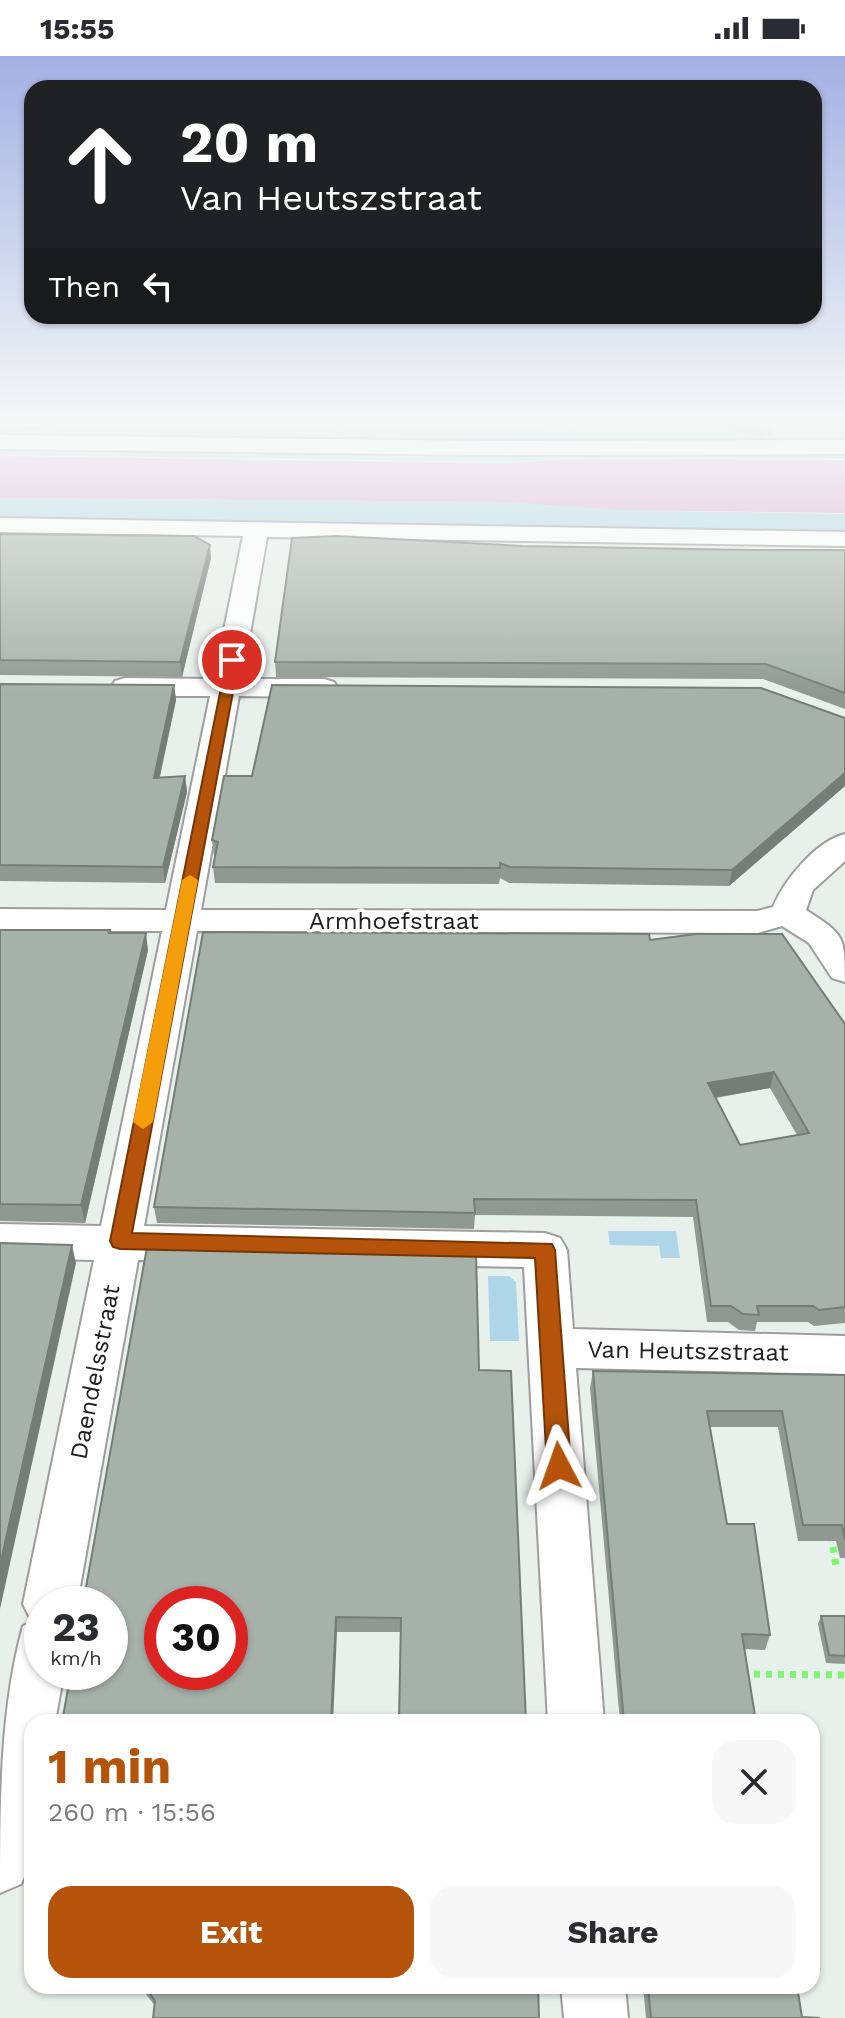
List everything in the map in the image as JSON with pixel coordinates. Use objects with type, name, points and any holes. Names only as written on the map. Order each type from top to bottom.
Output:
[{"type":"street","points":[[0,525],[845,539]]},
{"type":"street","name":"Daendelsstraat","points":[[53,1586],[257,527]]},
{"type":"street","points":[[91,687],[344,688]]},
{"type":"street","points":[[845,844],[798,886],[787,914],[821,935],[845,970]]},
{"type":"street","name":"Armhoefstraat","points":[[0,920],[758,922],[787,914]]},
{"type":"street","points":[[0,1241],[545,1250],[575,1714]]},
{"type":"street","name":"Van Heutszstraat","points":[[551,1348],[845,1355]]},
{"type":"street","points":[[29,1714],[33,1690]]},
{"type":"street","points":[[0,1863],[24,1738]]},
{"type":"street","points":[[594,1994],[596,2018]]},
{"type":"path","points":[[828,1520],[836,1566]]},
{"type":"path","points":[[728,1674],[845,1675]]},
{"type":"shaded area","points":[[0,511],[649,511],[845,514],[845,534],[0,517]]},
{"type":"shaded area","points":[[660,511],[845,511],[845,513]]},
{"type":"shaded area","points":[[608,1231],[676,1231],[680,1258],[661,1258],[659,1246],[610,1245]]},
{"type":"shaded area","points":[[488,1276],[509,1276],[516,1282],[519,1341],[490,1341]]},
{"type":"building","points":[[0,534],[194,536],[210,545],[180,662],[0,660]]},
{"type":"building","points":[[337,536],[522,546],[845,550],[845,693],[766,664],[275,662],[292,538]]},
{"type":"building","points":[[0,684],[174,685],[154,778],[185,776],[163,867],[0,865]]},
{"type":"building","points":[[272,685],[761,688],[845,718],[845,773],[732,870],[510,867],[500,863],[500,868],[213,867],[218,842],[212,840],[224,776],[252,776]]},
{"type":"building","points":[[0,930],[146,933],[81,1205],[0,1204]]},
{"type":"building","points":[[203,932],[649,934],[650,940],[696,934],[782,934],[845,1024],[845,1307],[819,1310],[813,1306],[757,1306],[759,1315],[743,1314],[731,1306],[711,1306],[696,1200],[474,1199],[475,1213],[154,1207]],"holes":[[[774,1072],[809,1133],[740,1145],[708,1083]]]},
{"type":"building","points":[[0,1243],[72,1245],[0,1565]]},
{"type":"building","points":[[147,1247],[476,1253],[479,1370],[511,1371],[526,1714],[399,1714],[401,1618],[336,1617],[331,1714],[63,1714],[68,1690],[128,1690],[128,1586],[86,1586]]},
{"type":"building","points":[[593,1371],[845,1375],[845,1540],[842,1525],[803,1525],[782,1411],[707,1411],[727,1524],[754,1524],[770,1635],[742,1634],[755,1714],[623,1714]]},
{"type":"building","points":[[821,1616],[845,1616],[845,1656],[829,1655]]},
{"type":"building","points":[[150,1994],[538,1994],[539,2018],[153,2018],[155,2001]]},
{"type":"building","points":[[649,1994],[798,1994],[802,2017],[820,2018],[651,2018]]},
{"type":"slow traffic","points":[[143,1122],[190,880]]},
{"type":"route","points":[[232,660],[120,1241],[545,1250],[559,1466]]}]
